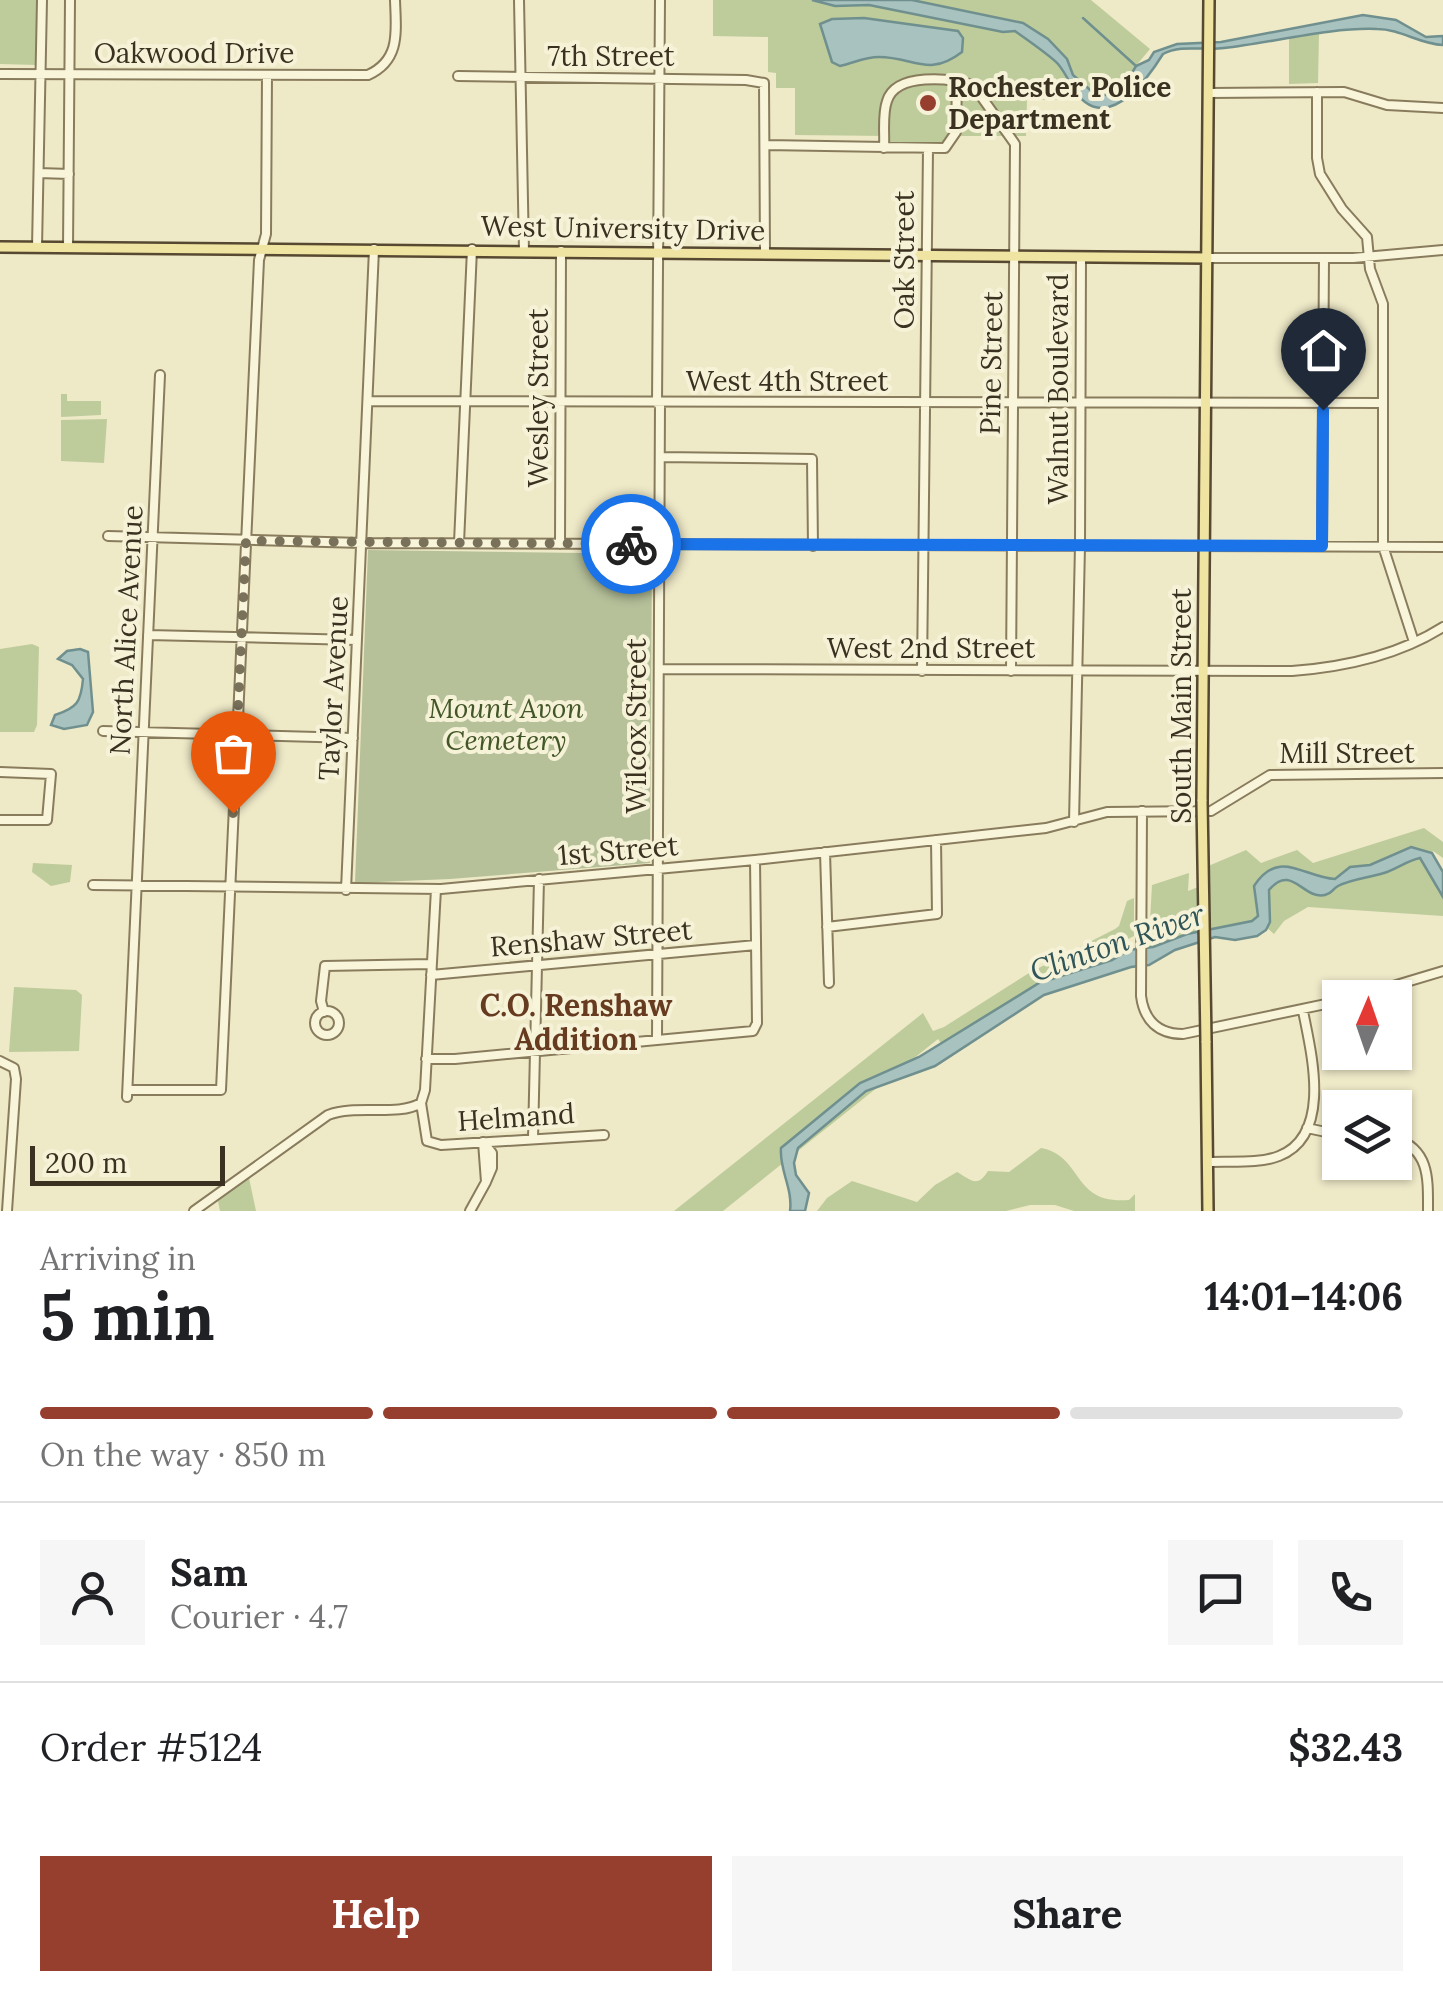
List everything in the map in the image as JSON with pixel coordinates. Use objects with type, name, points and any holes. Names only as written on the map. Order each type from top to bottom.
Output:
[{"type":"main road","name":"South Main Street","points":[[1208,1211],[1202,801],[1209,0]]},
{"type":"main road","name":"West University Drive","points":[[0,247],[1208,258]]},
{"type":"street","points":[[37,247],[42,0]]},
{"type":"street","points":[[68,248],[70,0]]},
{"type":"street","name":"Oakwood Drive","points":[[0,74],[362,76],[385,64],[396,42],[396,0]]},
{"type":"street","points":[[520,0],[524,250]]},
{"type":"street","name":"Wilcox Street","points":[[657,1040],[660,0]]},
{"type":"street","points":[[230,888],[259,260],[266,234],[267,76]]},
{"type":"street","name":"7th Street","points":[[458,76],[755,80],[764,83],[766,145]]},
{"type":"street","points":[[766,253],[766,145],[928,150],[945,148],[955,137],[957,82],[907,82],[892,90],[885,107],[884,148]]},
{"type":"street","name":"Pine Street","points":[[957,82],[975,87],[1015,144],[1011,671]]},
{"type":"street","points":[[1318,92],[1320,174],[1342,209],[1365,233],[1370,269],[1383,304],[1383,546],[1414,642]]},
{"type":"street","points":[[1209,93],[1352,94],[1388,105],[1443,108]]},
{"type":"street","name":"Oak Street","points":[[922,671],[928,150]]},
{"type":"street","points":[[39,174],[69,174]]},
{"type":"street","name":"Taylor Avenue","points":[[346,890],[374,249]]},
{"type":"street","points":[[459,543],[472,249]]},
{"type":"street","points":[[1208,258],[1324,258],[1443,250]]},
{"type":"street","name":"Wesley Street","points":[[560,544],[561,251]]},
{"type":"street","name":"Walnut Boulevard","points":[[1074,822],[1081,257]]},
{"type":"street","points":[[1322,546],[1324,258]]},
{"type":"street","name":"North Alice Avenue","points":[[160,375],[127,1093],[221,1090],[230,888]]},
{"type":"street","name":"West 4th Street","points":[[368,401],[1382,404]]},
{"type":"street","points":[[660,457],[812,459],[813,546]]},
{"type":"street","points":[[108,536],[362,543],[1443,547]]},
{"type":"street","name":"West 2nd Street","points":[[659,669],[1204,672],[1321,668],[1364,659],[1414,642],[1443,627]]},
{"type":"street","points":[[148,635],[357,640]]},
{"type":"street","points":[[102,731],[353,738]]},
{"type":"street","points":[[0,772],[50,774],[47,820],[0,820]]},
{"type":"street","name":"Mill Street","points":[[1142,811],[1211,811],[1270,774],[1443,773]]},
{"type":"street","points":[[1142,811],[1141,975],[1144,1012],[1152,1024],[1172,1034],[1322,1006]]},
{"type":"street","name":"1st Street","points":[[93,885],[436,889],[1054,827],[1107,812],[1142,811]]},
{"type":"street","points":[[827,927],[937,914],[936,840]]},
{"type":"street","points":[[825,852],[829,984]]},
{"type":"street","points":[[426,1059],[748,1032],[756,1028],[755,860]]},
{"type":"street","points":[[533,1138],[539,879]]},
{"type":"street","points":[[194,1211],[328,1115],[351,1109],[410,1108],[421,1103],[436,889]]},
{"type":"street","name":"Renshaw Street","points":[[431,975],[756,945]]},
{"type":"street","points":[[324,1012],[321,1000],[325,966],[431,964]]},
{"type":"street","points":[[1412,980],[1443,971]]},
{"type":"street","points":[[1208,1162],[1274,1158],[1294,1147],[1307,1128],[1314,1089],[1303,1011]]},
{"type":"street","points":[[0,1061],[14,1068],[16,1079],[7,1211]]},
{"type":"street","name":"Helmand","points":[[421,1103],[430,1144],[604,1135]]},
{"type":"street","points":[[1307,1128],[1322,1131]]},
{"type":"street","points":[[470,1211],[486,1182],[483,1142]]},
{"type":"street","points":[[1412,1146],[1425,1164],[1428,1211]]},
{"type":"green space","points":[[0,0],[38,0],[37,65],[0,64]]},
{"type":"green space","points":[[713,0],[1091,0],[1150,49],[1135,67],[1148,78],[1128,99],[1027,100],[1026,136],[953,136],[943,145],[891,144],[888,136],[795,135],[795,88],[776,88],[776,73],[768,72],[768,37],[713,36]]},
{"type":"green space","points":[[1319,34],[1318,83],[1289,84],[1289,38]]},
{"type":"green space","points":[[61,394],[67,394],[67,401],[101,401],[101,415],[61,417]]},
{"type":"green space","points":[[107,419],[104,463],[61,461],[61,420]]},
{"type":"green space","name":"Mount Avon Cemetery","points":[[368,550],[652,554],[650,863],[355,883]]},
{"type":"green space","points":[[32,644],[39,647],[37,725],[34,732],[0,732],[0,649]]},
{"type":"green space","points":[[1424,828],[1443,842],[1443,858],[1433,851],[1429,856],[1443,883],[1443,916],[1308,907],[1284,921],[1274,934],[1265,926],[1250,924],[1148,957],[1152,885],[1189,873],[1188,891],[1206,884],[1206,867],[1246,850],[1261,863],[1297,850],[1313,863]]},
{"type":"green space","points":[[33,863],[72,865],[70,882],[51,886],[32,872]]},
{"type":"green space","points":[[1134,898],[1134,936],[1053,977],[943,1046],[938,1039],[723,1211],[674,1211],[923,1013],[933,1031],[944,1027],[1029,973],[1115,929],[1127,901]]},
{"type":"green space","points":[[14,987],[76,990],[82,995],[79,1051],[9,1052]]},
{"type":"green space","points":[[1041,1148],[1065,1160],[1097,1195],[1129,1200],[1135,1194],[1135,1211],[1074,1211],[1055,1205],[1030,1205],[1006,1211],[817,1211],[827,1198],[852,1181],[917,1202],[957,1172],[977,1181],[988,1171],[1009,1172]]},
{"type":"green space","points":[[249,1178],[256,1211],[220,1211],[218,1201]]},
{"type":"water","points":[[812,0],[912,0],[1023,23],[1048,39],[1067,59],[1073,75],[1097,96],[1120,93],[1136,66],[1149,60],[1154,52],[1177,44],[1221,42],[1363,15],[1396,20],[1426,37],[1443,36],[1443,45],[1386,30],[1359,29],[1224,48],[1177,49],[1163,54],[1130,95],[1108,107],[1096,107],[1081,98],[1055,61],[1015,31],[1003,32],[869,5],[835,6]]},
{"type":"water","points":[[864,18],[958,31],[963,38],[962,52],[930,65],[879,57],[840,66],[832,62],[820,24],[832,19]]},
{"type":"water","points":[[67,651],[88,652],[93,712],[87,725],[64,729],[51,725],[55,715],[76,703],[83,679],[72,665],[58,659]]},
{"type":"water","points":[[1411,847],[1432,853],[1443,872],[1443,897],[1420,858],[1343,884],[1325,895],[1310,893],[1284,880],[1269,890],[1270,922],[1257,936],[1235,940],[1215,937],[1175,950],[1149,965],[1131,967],[1044,995],[935,1066],[866,1091],[798,1148],[796,1175],[809,1193],[805,1211],[790,1211],[781,1148],[860,1083],[919,1057],[1039,983],[1112,960],[1129,950],[1252,921],[1258,916],[1254,886],[1273,869],[1292,868],[1335,879],[1350,867],[1370,865]]},
{"type":"waterway","points":[[1083,18],[1136,66]]},
{"type":"way so far","points":[[233,813],[246,541],[631,544]]},
{"type":"place","name":"Rochester Police Department","points":[[928,103]]},
{"type":"district","name":"C.O. Renshaw Addition","points":[[576,1022]]},
{"type":"route","points":[[631,544],[1322,546],[1323,410]]},
{"type":"water label","name":"Clinton River","points":[[1117,942]]}]
